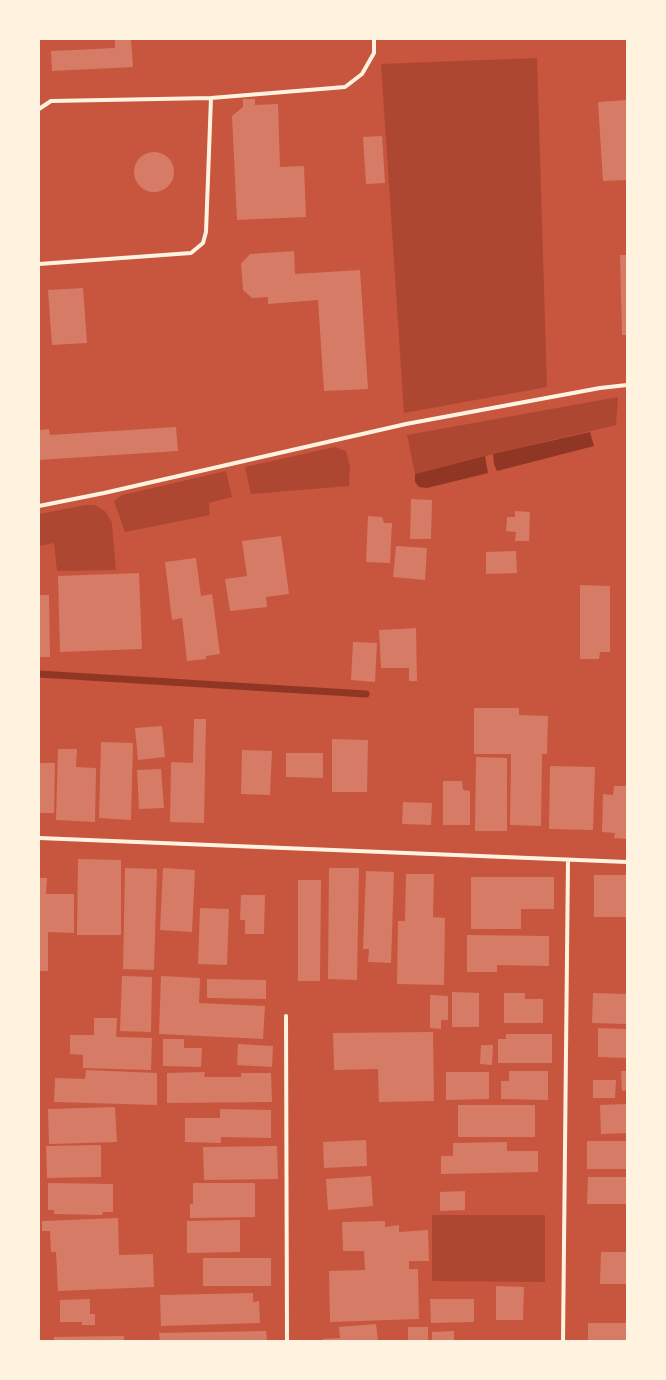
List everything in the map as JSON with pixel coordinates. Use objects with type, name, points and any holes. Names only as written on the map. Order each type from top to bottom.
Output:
[{"type":"street","points":[[39,109],[51,101],[211,98],[345,87],[362,74],[374,52],[374,39]]},
{"type":"street","points":[[39,264],[191,253],[203,243],[206,232],[211,98]]},
{"type":"street","points":[[39,506],[111,492],[406,424],[600,388],[627,385]]},
{"type":"street","points":[[39,838],[627,862]]},
{"type":"street","points":[[563,1341],[568,860]]},
{"type":"street","points":[[286,1016],[287,1341]]},
{"type":"shaded area","points":[[537,58],[547,387],[404,413],[381,64]]},
{"type":"shaded area","points":[[618,397],[616,425],[415,474],[407,435]]},
{"type":"shaded area","points":[[590,432],[594,446],[497,471],[494,464],[493,454]]},
{"type":"shaded area","points":[[335,447],[346,451],[350,466],[349,486],[251,494],[245,467]]},
{"type":"shaded area","points":[[485,456],[488,473],[427,488],[419,487],[415,482],[415,474]]},
{"type":"shaded area","points":[[226,471],[232,497],[209,503],[210,515],[125,532],[114,501],[122,495]]},
{"type":"shaded area","points":[[86,505],[95,505],[106,512],[112,523],[116,570],[57,571],[54,543],[39,546],[39,514]]},
{"type":"shaded area","points":[[432,1215],[545,1215],[545,1282],[432,1281]]},
{"type":"building","points":[[131,39],[133,67],[52,71],[51,51],[115,48],[115,40]]},
{"type":"building","points":[[243,99],[255,99],[255,105],[278,104],[280,167],[304,166],[306,217],[237,220],[232,116],[243,107]]},
{"type":"building","points":[[627,100],[627,180],[603,181],[598,102]]},
{"type":"building","points":[[382,136],[385,183],[366,184],[363,137]]},
{"type":"building","points":[[158,152],[165,155],[171,161],[174,172],[173,180],[165,189],[158,192],[150,192],[143,189],[135,180],[134,168],[137,161],[146,153]]},
{"type":"building","points":[[294,251],[295,274],[360,270],[368,389],[324,391],[318,300],[268,304],[268,297],[252,298],[243,290],[241,264],[250,254]]},
{"type":"building","points":[[620,255],[627,255],[627,335],[622,335]]},
{"type":"building","points":[[83,288],[87,343],[52,345],[48,290]]},
{"type":"building","points":[[176,427],[178,451],[39,460],[39,430],[49,429],[50,435]]},
{"type":"building","points":[[411,499],[432,500],[431,539],[410,539]]},
{"type":"building","points":[[515,511],[530,512],[529,541],[515,541],[516,532],[506,531],[507,517],[515,517]]},
{"type":"building","points":[[368,516],[382,517],[384,523],[392,523],[390,563],[366,562]]},
{"type":"building","points":[[281,536],[289,594],[266,597],[267,607],[230,611],[225,579],[247,576],[242,541]]},
{"type":"building","points":[[396,546],[427,548],[425,580],[393,577]]},
{"type":"building","points":[[516,551],[517,573],[486,574],[486,552]]},
{"type":"building","points":[[196,558],[201,596],[212,594],[220,654],[206,656],[206,659],[187,661],[182,618],[172,620],[165,562]]},
{"type":"building","points":[[139,573],[142,649],[60,652],[58,576]]},
{"type":"building","points":[[580,585],[610,586],[610,652],[600,652],[599,659],[580,659]]},
{"type":"building","points":[[39,595],[49,595],[50,657],[39,657]]},
{"type":"building","points":[[416,628],[417,681],[409,681],[409,668],[381,668],[379,630]]},
{"type":"building","points":[[353,642],[377,643],[375,682],[351,680]]},
{"type":"building","points":[[474,708],[519,708],[519,715],[548,716],[547,754],[542,754],[541,826],[510,825],[511,754],[474,754]]},
{"type":"building","points":[[194,719],[206,719],[204,823],[170,822],[171,762],[193,763]]},
{"type":"building","points":[[162,726],[165,757],[138,760],[135,728]]},
{"type":"building","points":[[332,739],[368,740],[367,792],[332,792]]},
{"type":"building","points":[[101,742],[133,743],[131,820],[99,818]]},
{"type":"building","points":[[58,749],[77,749],[76,767],[96,768],[95,822],[56,820]]},
{"type":"building","points":[[242,750],[272,751],[270,795],[241,794]]},
{"type":"building","points":[[286,753],[323,753],[323,778],[286,777]]},
{"type":"building","points":[[476,757],[507,758],[507,831],[475,831]]},
{"type":"building","points":[[39,763],[55,763],[54,813],[39,813]]},
{"type":"building","points":[[550,766],[595,767],[593,830],[549,829]]},
{"type":"building","points":[[161,769],[164,808],[139,809],[137,770]]},
{"type":"building","points":[[443,781],[462,781],[463,790],[470,791],[470,825],[443,825]]},
{"type":"building","points":[[614,786],[627,786],[627,839],[614,838],[615,833],[602,832],[603,794],[613,795]]},
{"type":"building","points":[[403,802],[432,803],[431,825],[402,824]]},
{"type":"building","points":[[78,859],[121,860],[121,935],[77,935]]},
{"type":"building","points":[[125,868],[157,869],[154,970],[123,969]]},
{"type":"building","points":[[163,868],[195,870],[192,932],[160,930]]},
{"type":"building","points":[[329,868],[359,868],[357,980],[328,979]]},
{"type":"building","points":[[366,871],[394,872],[391,963],[368,962],[369,949],[363,949]]},
{"type":"building","points":[[406,874],[434,874],[433,917],[445,918],[444,985],[397,984],[398,921],[405,921]]},
{"type":"building","points":[[594,875],[627,875],[627,917],[594,917]]},
{"type":"building","points":[[471,877],[554,877],[554,909],[521,909],[521,929],[471,929]]},
{"type":"building","points":[[39,878],[47,878],[46,894],[74,894],[74,933],[48,932],[48,971],[39,971]]},
{"type":"building","points":[[298,880],[321,880],[320,981],[298,981]]},
{"type":"building","points":[[241,895],[265,895],[264,934],[245,934],[245,920],[240,920]]},
{"type":"building","points":[[200,908],[229,909],[227,965],[198,964]]},
{"type":"building","points":[[467,935],[549,936],[549,966],[497,965],[497,972],[467,972]]},
{"type":"building","points":[[122,976],[152,977],[151,1032],[120,1031]]},
{"type":"building","points":[[161,976],[200,978],[199,1003],[265,1006],[263,1039],[159,1034]]},
{"type":"building","points":[[207,979],[266,980],[266,999],[207,998]]},
{"type":"building","points":[[452,992],[479,993],[479,1027],[452,1027]]},
{"type":"building","points":[[504,993],[525,993],[525,999],[543,999],[543,1023],[504,1023]]},
{"type":"building","points":[[593,993],[627,994],[627,1024],[592,1023]]},
{"type":"building","points":[[430,995],[448,996],[448,1020],[441,1020],[441,1029],[430,1028]]},
{"type":"building","points":[[94,1018],[117,1018],[116,1037],[152,1038],[151,1070],[83,1068],[83,1055],[70,1054],[70,1035],[94,1035]]},
{"type":"building","points":[[598,1028],[627,1029],[627,1058],[598,1057]]},
{"type":"building","points":[[433,1032],[434,1101],[379,1102],[378,1069],[334,1070],[333,1033]]},
{"type":"building","points":[[506,1034],[552,1034],[552,1063],[498,1063],[498,1039],[506,1039]]},
{"type":"building","points":[[163,1039],[184,1039],[184,1048],[202,1048],[201,1067],[163,1066]]},
{"type":"building","points":[[238,1044],[273,1046],[272,1067],[237,1065]]},
{"type":"building","points":[[481,1045],[493,1045],[492,1065],[480,1064]]},
{"type":"building","points":[[86,1070],[157,1073],[157,1105],[54,1102],[55,1078],[85,1079]]},
{"type":"building","points":[[509,1071],[548,1071],[548,1100],[501,1099],[501,1081],[509,1081]]},
{"type":"building","points":[[621,1071],[627,1071],[627,1090],[622,1091]]},
{"type":"building","points":[[205,1072],[204,1077],[241,1077],[241,1073],[271,1073],[272,1102],[167,1103],[167,1073]]},
{"type":"building","points":[[446,1072],[489,1072],[489,1099],[446,1100]]},
{"type":"building","points":[[593,1080],[616,1080],[615,1098],[593,1098]]},
{"type":"building","points":[[627,1104],[627,1133],[601,1134],[600,1105]]},
{"type":"building","points":[[458,1105],[535,1105],[535,1137],[458,1137]]},
{"type":"building","points":[[115,1107],[117,1142],[49,1144],[48,1109]]},
{"type":"building","points":[[220,1109],[271,1110],[271,1138],[221,1137],[221,1143],[185,1142],[185,1118],[220,1118]]},
{"type":"building","points":[[366,1140],[367,1166],[324,1168],[323,1142]]},
{"type":"building","points":[[587,1141],[627,1141],[627,1169],[587,1169]]},
{"type":"building","points":[[507,1142],[507,1151],[538,1151],[538,1172],[441,1174],[441,1156],[453,1156],[453,1143]]},
{"type":"building","points":[[101,1145],[101,1177],[47,1178],[46,1146]]},
{"type":"building","points":[[277,1146],[278,1179],[204,1180],[203,1147]]},
{"type":"building","points":[[371,1176],[373,1206],[328,1210],[326,1179]]},
{"type":"building","points":[[588,1177],[627,1177],[627,1204],[587,1204]]},
{"type":"building","points":[[48,1183],[113,1184],[113,1212],[103,1212],[102,1215],[54,1214],[54,1210],[48,1210]]},
{"type":"building","points":[[193,1183],[255,1183],[255,1217],[190,1218],[190,1204],[193,1204]]},
{"type":"building","points":[[465,1191],[465,1210],[440,1211],[440,1192]]},
{"type":"building","points":[[118,1218],[119,1255],[153,1254],[154,1287],[58,1291],[56,1252],[51,1252],[50,1231],[42,1231],[42,1221]]},
{"type":"building","points":[[240,1220],[240,1252],[187,1253],[187,1221]]},
{"type":"building","points":[[385,1221],[385,1227],[399,1225],[399,1232],[428,1230],[429,1261],[409,1261],[409,1269],[418,1269],[419,1319],[330,1322],[329,1271],[365,1270],[364,1251],[343,1251],[342,1222]]},
{"type":"building","points":[[601,1252],[627,1252],[627,1284],[600,1284]]},
{"type":"building","points":[[203,1258],[271,1258],[271,1286],[203,1286]]},
{"type":"building","points":[[496,1286],[524,1287],[523,1320],[496,1320]]},
{"type":"building","points":[[253,1293],[253,1302],[259,1301],[260,1323],[161,1326],[160,1295]]},
{"type":"building","points":[[90,1299],[90,1314],[95,1314],[95,1325],[82,1325],[82,1322],[60,1322],[60,1300]]},
{"type":"building","points":[[430,1299],[474,1299],[474,1322],[431,1323]]},
{"type":"building","points":[[588,1323],[627,1323],[627,1341],[588,1341]]},
{"type":"building","points":[[376,1324],[378,1341],[323,1341],[322,1339],[340,1338],[339,1327]]},
{"type":"building","points":[[408,1327],[428,1327],[428,1341],[408,1341]]},
{"type":"building","points":[[266,1331],[267,1341],[160,1341],[159,1333]]},
{"type":"building","points":[[454,1331],[454,1341],[432,1341],[432,1332]]},
{"type":"building","points":[[124,1336],[124,1341],[54,1341],[54,1337]]},
{"type":"waterway","points":[[39,674],[366,694]]}]
